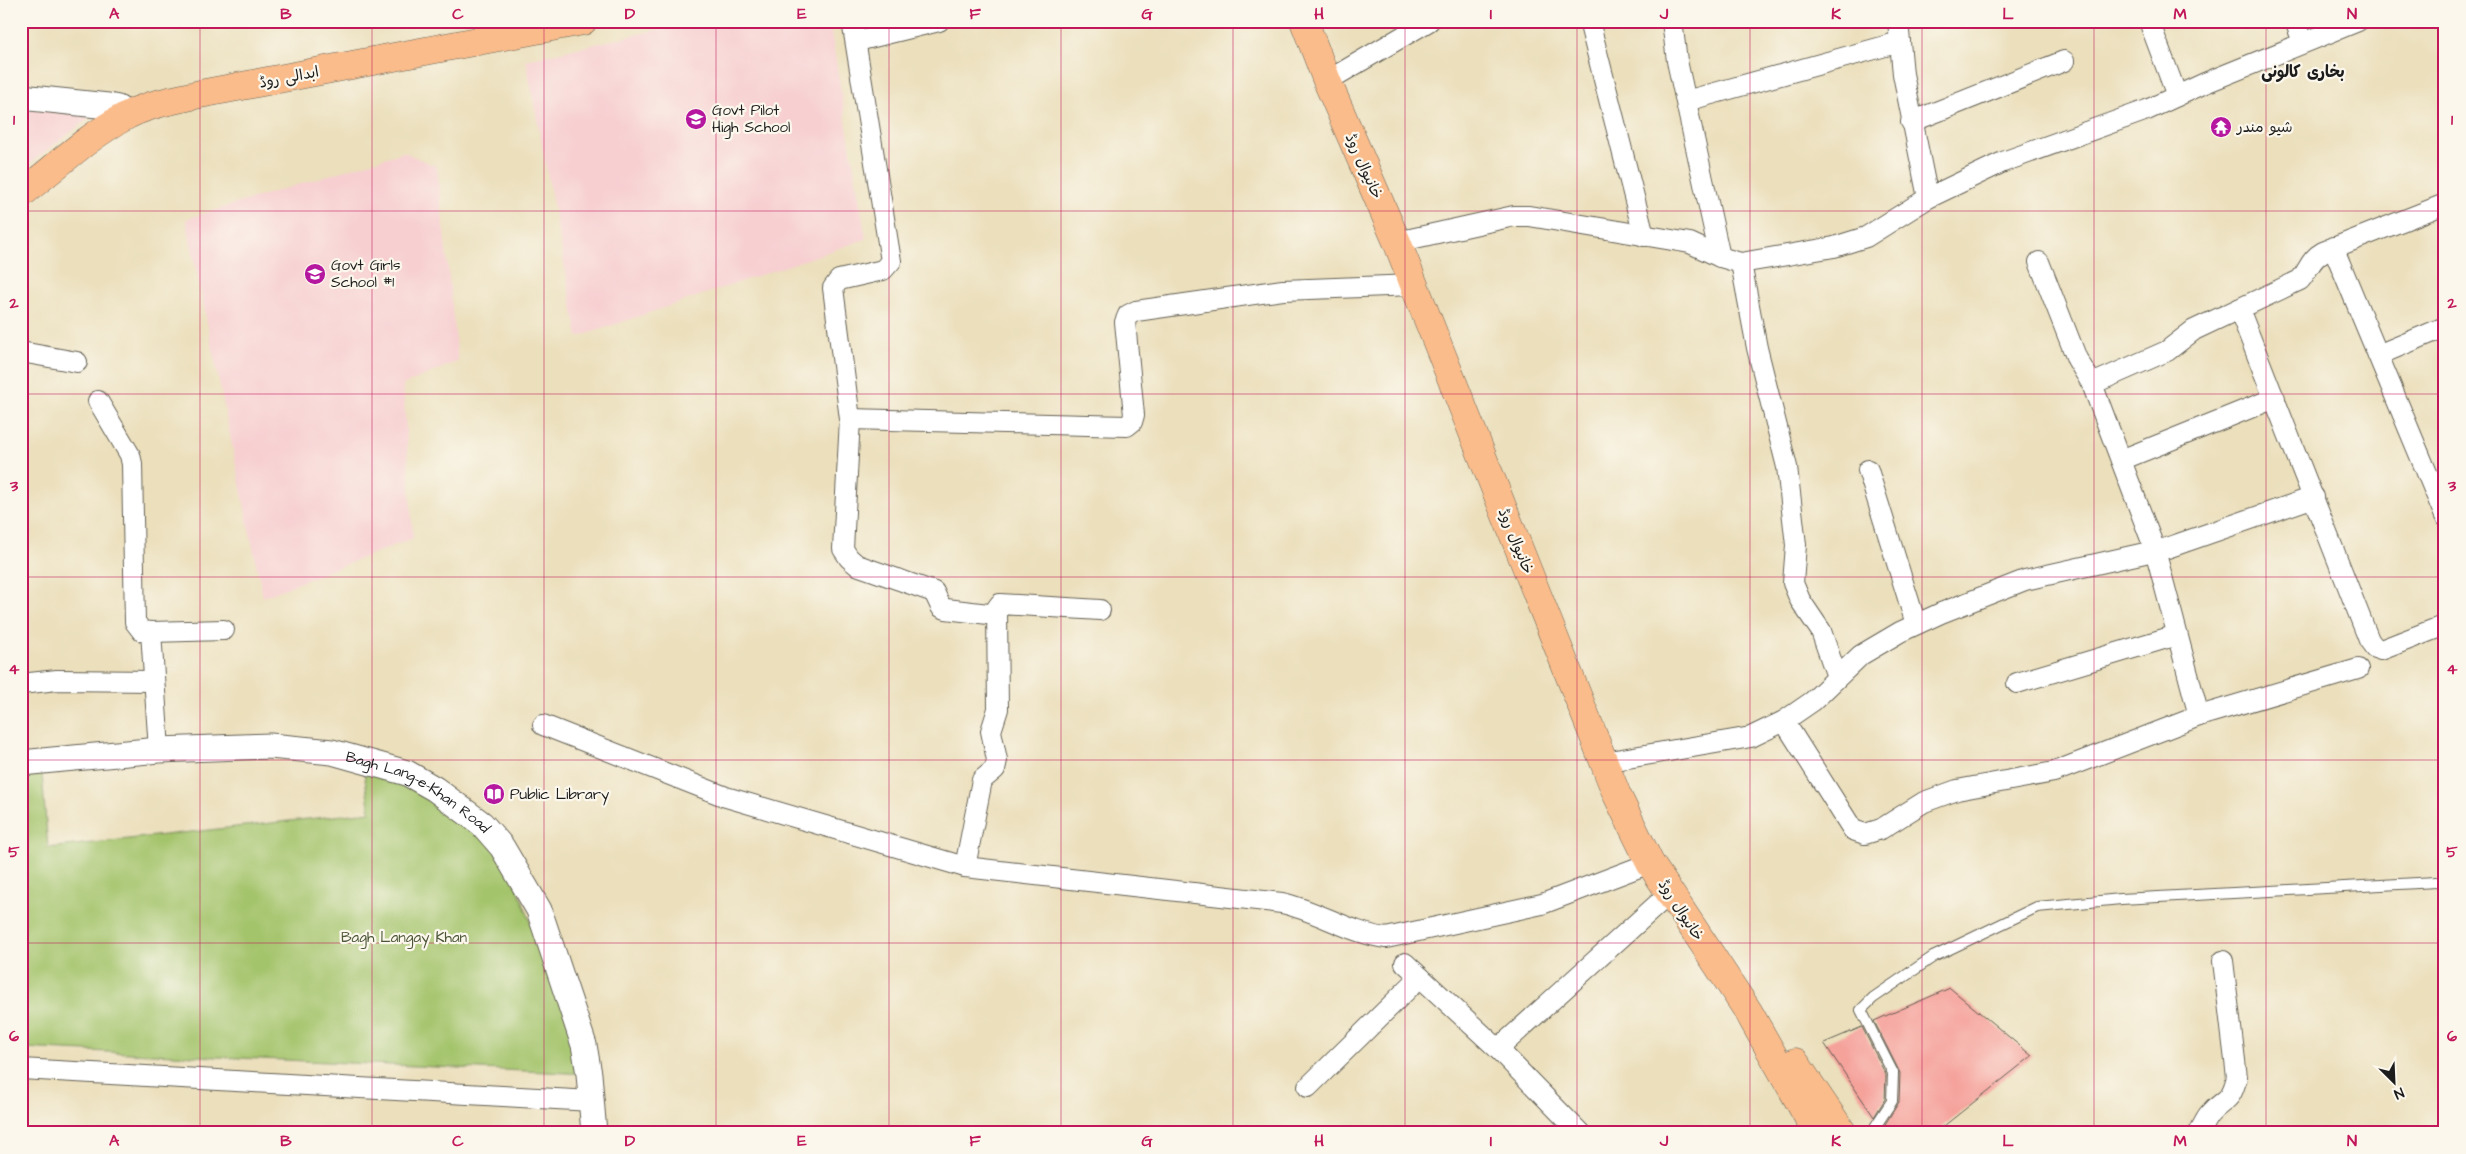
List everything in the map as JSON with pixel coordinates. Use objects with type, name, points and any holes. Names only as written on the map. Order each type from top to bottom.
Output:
[{"type":"main road","name":"ابدالی روڈ","points":[[21,194],[127,115],[200,94],[583,21]]},
{"type":"main road","name":"خانیوال روڈ","points":[[1304,21],[1327,81],[1398,242],[1617,795],[1650,863],[1748,1011],[1816,1133]]},
{"type":"main road","points":[[1748,1011],[1770,1032],[1795,1062],[1843,1133]]},
{"type":"main road","name":"خانیوال روڈ","points":[[1765,1042],[1832,1133]]},
{"type":"main road","points":[[1765,1042],[1784,1096],[1804,1133]]},
{"type":"street","points":[[852,21],[891,261],[883,270],[839,280],[833,288],[850,419],[843,537],[844,549],[849,558],[858,564],[934,592],[941,607],[997,615]]},
{"type":"street","points":[[856,41],[939,21]]},
{"type":"street","points":[[1327,81],[1429,21]]},
{"type":"street","points":[[1589,21],[1644,236]]},
{"type":"street","points":[[1672,21],[1677,61],[1720,257]]},
{"type":"street","points":[[1898,21],[1903,74],[1911,122],[1928,198]]},
{"type":"street","points":[[2149,21],[2177,96]]},
{"type":"street","points":[[2295,21],[2303,42]]},
{"type":"street","points":[[1398,242],[1500,217],[1528,216],[1690,243],[1720,257],[1742,263],[1803,254],[1851,243],[1890,223],[1928,198],[2003,162],[2147,110],[2303,42],[2358,21]]},
{"type":"street","points":[[1686,101],[1900,42]]},
{"type":"street","points":[[1911,122],[2064,61]]},
{"type":"street","points":[[21,97],[108,106],[118,108],[127,115]]},
{"type":"street","points":[[2092,384],[2167,351],[2194,330],[2300,280],[2314,257],[2333,247],[2445,204]]},
{"type":"street","points":[[2333,247],[2378,355],[2441,495],[2445,516]]},
{"type":"street","points":[[2038,262],[2055,300],[2077,359],[2092,384],[2155,550],[2198,716]]},
{"type":"street","points":[[1742,263],[1757,348],[1787,467],[1796,545],[1793,584],[1800,600],[1822,631],[1837,677]]},
{"type":"street","points":[[850,419],[1127,426],[1132,422],[1134,415],[1125,322],[1128,315],[1136,311],[1283,290],[1414,285]]},
{"type":"street","points":[[2239,308],[2369,640],[2375,648],[2381,650],[2445,624]]},
{"type":"street","points":[[2378,355],[2445,327]]},
{"type":"street","points":[[21,352],[77,362]]},
{"type":"street","points":[[2122,460],[2275,398]]},
{"type":"street","points":[[98,401],[130,455],[133,474],[135,622],[142,631],[151,632],[224,630]]},
{"type":"street","points":[[1868,470],[1916,624]]},
{"type":"street","points":[[1604,762],[1751,736],[1784,721],[1813,701],[1861,655],[1916,624],[2025,580],[2155,550],[2314,497]]},
{"type":"street","points":[[965,867],[982,780],[995,769],[997,760],[990,731],[998,708],[997,608],[1000,604],[1100,610]]},
{"type":"street","points":[[151,632],[158,750]]},
{"type":"street","points":[[2017,683],[2177,636]]},
{"type":"street","points":[[1784,721],[1853,830],[1865,834],[1881,829],[1924,802],[1957,790],[2054,772],[2198,716],[2358,669]]},
{"type":"street","points":[[21,684],[58,680],[154,681]]},
{"type":"street","points":[[543,725],[726,797],[965,867],[1282,903],[1304,908],[1368,936],[1386,938],[1542,904],[1650,863]]},
{"type":"street","name":"Bagh Lang-e-Khan Road","points":[[21,763],[158,750],[270,746],[332,752],[407,773],[460,806],[482,824],[502,847],[539,910],[584,1046],[592,1101],[594,1133]]},
{"type":"street","points":[[1498,1049],[1670,893]]},
{"type":"street","points":[[2200,1133],[2208,1116],[2226,1102],[2233,1092],[2237,1077],[2222,961]]},
{"type":"street","points":[[1405,963],[1498,1049],[1580,1133]]},
{"type":"street","points":[[1308,1086],[1420,977]]},
{"type":"street","points":[[21,1069],[592,1101]]},
{"type":"lane","points":[[1871,1133],[1892,1100],[1893,1073],[1861,1010],[1873,998],[1933,957],[2037,907],[2121,899],[2436,882]]},
{"type":"shaded area","points":[[696,21],[829,21],[866,239],[578,337],[526,60]]},
{"type":"shaded area","points":[[21,107],[92,116],[21,170]]},
{"type":"shaded area","points":[[404,152],[437,167],[458,361],[403,385],[413,538],[263,597],[186,219]]},
{"type":"green space","name":"Bagh Langay Khan","points":[[362,760],[407,773],[502,847],[589,1074],[21,1048],[21,763],[41,761],[48,848],[370,812]]},
{"type":"building","points":[[1950,988],[2032,1056],[1935,1133],[1884,1133],[1882,1129],[1899,1102],[1900,1073],[1874,1021]]},
{"type":"building","points":[[1862,1027],[1886,1075],[1885,1099],[1874,1117],[1824,1043]]},
{"type":"place","name":"Govt Pilot High School","points":[[696,119]]},
{"type":"place","name":"شیو مندر","points":[[2221,127]]},
{"type":"place","name":"Govt Girls School #1","points":[[315,274]]},
{"type":"place","name":"Public Library","points":[[494,794]]},
{"type":"district","name":"بخاری کالونی","points":[[2303,71]]}]
